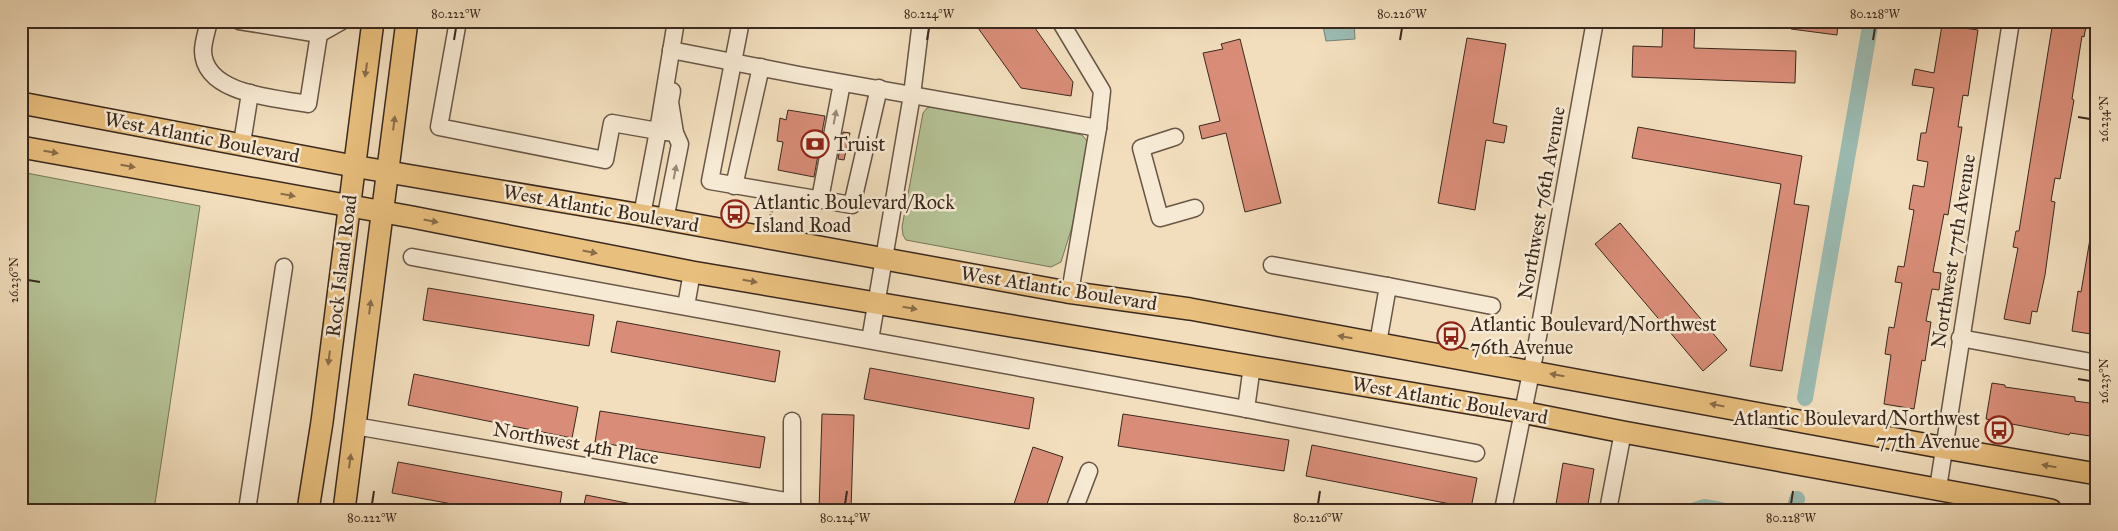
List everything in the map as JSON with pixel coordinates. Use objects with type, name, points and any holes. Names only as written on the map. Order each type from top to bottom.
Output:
[{"type":"main road","name":"Rock Island Road","points":[[308,510],[322,422],[373,21]]},
{"type":"main road","name":"Rock Island Road","points":[[344,510],[407,21]]},
{"type":"main road","name":"West Atlantic Boulevard","points":[[21,103],[242,143],[354,166],[642,215],[1066,292],[1190,308],[1945,448],[2097,474]]},
{"type":"main road","name":"West Atlantic Boulevard","points":[[21,147],[383,212],[692,272],[1522,412],[1623,432],[1938,488],[1988,504],[2051,510]]},
{"type":"street","points":[[209,21],[203,52],[208,68],[224,85],[250,93],[308,104],[318,34]]},
{"type":"street","points":[[239,21],[318,34],[342,21]]},
{"type":"street","points":[[458,21],[439,127],[605,160],[612,123],[675,133]]},
{"type":"street","points":[[642,215],[676,21]]},
{"type":"street","points":[[665,220],[680,144],[675,133],[670,102],[683,21]]},
{"type":"street","points":[[740,21],[710,181],[852,205],[879,88]]},
{"type":"street","points":[[870,340],[878,303],[912,95],[921,21]]},
{"type":"street","points":[[1060,21],[1102,90],[1098,128],[1070,292]]},
{"type":"street","name":"Northwest 76th Avenue","points":[[1503,510],[1532,371],[1595,21]]},
{"type":"street","name":"Northwest 77th Avenue","points":[[1938,488],[2011,21]]},
{"type":"street","points":[[671,50],[842,83],[1098,128]]},
{"type":"street","points":[[734,186],[761,67]]},
{"type":"street","points":[[820,199],[842,83]]},
{"type":"street","points":[[242,143],[250,93]]},
{"type":"street","points":[[1175,137],[1141,148],[1160,218],[1195,208]]},
{"type":"street","points":[[412,257],[1246,409],[1476,453]]},
{"type":"street","points":[[1272,265],[1492,306]]},
{"type":"street","points":[[247,510],[284,267]]},
{"type":"street","points":[[686,306],[692,272]]},
{"type":"street","points":[[1378,343],[1388,286]]},
{"type":"street","points":[[1960,338],[2097,363]]},
{"type":"street","points":[[1246,409],[1252,366]]},
{"type":"street","points":[[791,505],[792,421]]},
{"type":"street","name":"Northwest 4th Place","points":[[355,426],[791,505]]},
{"type":"street","points":[[1608,510],[1623,432]]},
{"type":"street","points":[[1074,510],[1089,470]]},
{"type":"path","points":[[770,219],[772,210]]},
{"type":"green space","points":[[934,106],[1082,135],[1088,142],[1072,227],[1061,262],[1051,267],[906,240],[902,227],[923,113],[927,108]]},
{"type":"green space","points":[[21,172],[200,206],[154,510],[21,510]]},
{"type":"water","points":[[1322,21],[1354,21],[1355,39],[1326,41]]},
{"type":"building","points":[[973,21],[1030,21],[1073,82],[1071,96],[1021,88]]},
{"type":"building","points":[[1663,21],[1695,21],[1694,48],[1796,51],[1795,83],[1632,77],[1633,46],[1662,47]]},
{"type":"building","points":[[1792,21],[1838,21],[1837,35],[1791,29]]},
{"type":"building","points":[[2053,21],[2087,21],[2084,37],[2082,36],[2072,99],[2074,100],[2060,179],[2055,178],[2051,201],[2055,202],[2045,275],[2037,312],[2032,311],[2030,324],[2004,319],[2018,248],[2013,247],[2016,231],[2019,231]]},
{"type":"building","points":[[1942,25],[1978,30],[1968,96],[1963,95],[1958,127],[1962,127],[1948,215],[1944,214],[1933,272],[1941,273],[1939,290],[1932,289],[1926,321],[1931,322],[1925,361],[1922,360],[1914,409],[1884,404],[1891,355],[1885,354],[1889,327],[1894,328],[1902,283],[1895,282],[1898,266],[1904,267],[1914,210],[1909,209],[1913,185],[1924,187],[1928,162],[1917,160],[1921,133],[1926,133],[1934,88],[1912,85],[1915,69],[1934,73]]},
{"type":"building","points":[[1467,38],[1506,44],[1493,123],[1507,126],[1504,143],[1486,140],[1475,210],[1438,203]]},
{"type":"building","points":[[1240,39],[1281,203],[1245,212],[1226,133],[1202,139],[1199,126],[1220,121],[1203,53],[1223,49],[1221,44]]},
{"type":"building","name":"Truist","points":[[788,110],[825,116],[814,177],[778,170],[783,142],[777,141],[780,118],[786,120]]},
{"type":"building","points":[[1638,127],[1802,156],[1794,204],[1809,206],[1782,371],[1750,366],[1781,184],[1632,158]]},
{"type":"building","points":[[843,132],[850,133],[844,160],[838,159]]},
{"type":"building","points":[[1620,223],[1727,350],[1703,371],[1595,244]]},
{"type":"building","points":[[2090,239],[2097,240],[2097,335],[2072,331],[2078,291],[2081,292]]},
{"type":"building","points":[[428,288],[594,315],[589,346],[423,320]]},
{"type":"building","points":[[617,321],[780,351],[775,382],[611,352]]},
{"type":"building","points":[[870,368],[1034,398],[1029,429],[864,399]]},
{"type":"building","points":[[414,374],[578,407],[572,438],[408,405]]},
{"type":"building","points":[[1992,383],[2005,385],[2005,387],[2075,397],[2075,401],[2097,404],[2097,437],[2070,433],[2069,435],[1986,419]]},
{"type":"building","points":[[600,411],[765,437],[760,468],[595,442]]},
{"type":"building","points":[[822,414],[854,415],[851,510],[819,510]]},
{"type":"building","points":[[1123,414],[1289,440],[1284,471],[1118,446]]},
{"type":"building","points":[[1312,445],[1477,478],[1471,508],[1306,476]]},
{"type":"building","points":[[1033,447],[1063,457],[1045,510],[1012,510]]},
{"type":"building","points":[[398,462],[562,492],[559,510],[485,510],[392,493]]},
{"type":"building","points":[[1563,463],[1594,469],[1587,510],[1555,510]]},
{"type":"building","points":[[586,495],[632,504],[631,510],[583,510]]},
{"type":"waterway","points":[[1805,398],[1871,21]]},
{"type":"waterway","points":[[1794,510],[1797,499]]},
{"type":"waterway","points":[[1695,510],[1704,507],[1721,510]]},
{"type":"place","name":"Truist","points":[[815,144]]},
{"type":"place","name":"Atlantic Boulevard/Rock Island Road","points":[[735,214]]},
{"type":"place","name":"Atlantic Boulevard/Northwest 76th Avenue","points":[[1451,336]]},
{"type":"place","name":"Atlantic Boulevard/Northwest 77th Avenue","points":[[1999,430]]}]
